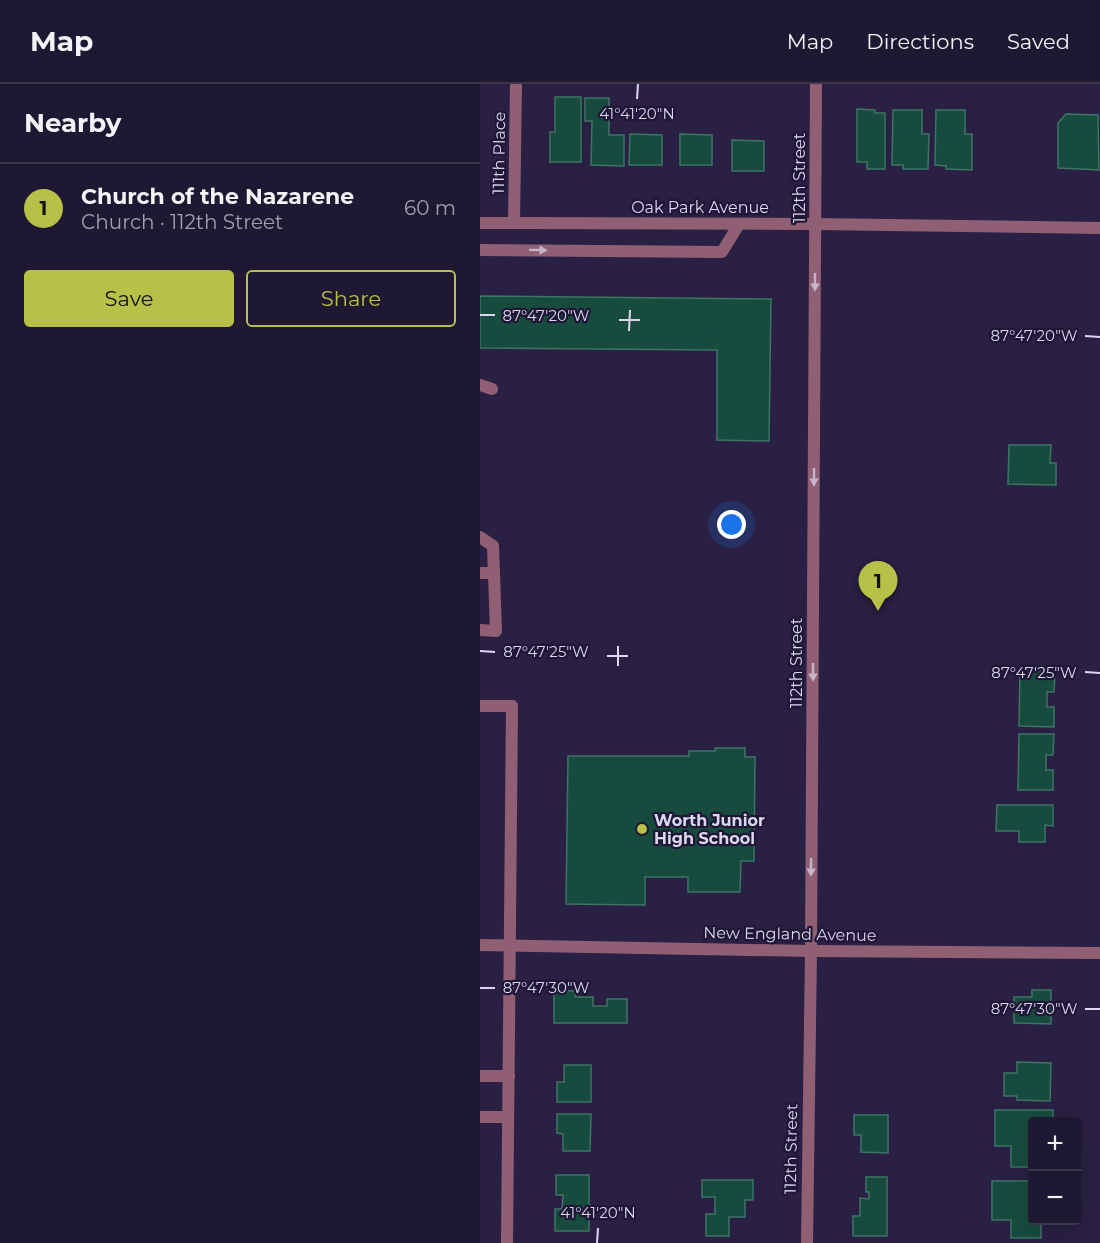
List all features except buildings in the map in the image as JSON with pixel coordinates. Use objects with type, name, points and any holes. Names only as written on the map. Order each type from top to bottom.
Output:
[{"type":"street","name":"111th Place","points":[[514,223],[516,84]]},
{"type":"street","name":"112th Street","points":[[807,1243],[816,84]]},
{"type":"street","name":"Oak Park Avenue","points":[[480,223],[1100,228]]},
{"type":"street","points":[[480,250],[722,252],[739,224]]},
{"type":"street","points":[[480,537],[493,546],[496,631],[480,630]]},
{"type":"street","points":[[480,573],[494,573]]},
{"type":"street","points":[[480,706],[512,706],[507,1243]]},
{"type":"street","name":"New England Avenue","points":[[480,945],[1100,953]]},
{"type":"street","points":[[480,1076],[509,1076]]},
{"type":"street","points":[[480,1117],[508,1117]]},
{"type":"place","name":"Church of the Nazarene","points":[[878,611]]},
{"type":"place","name":"Worth Junior High School","points":[[642,829]]}]
